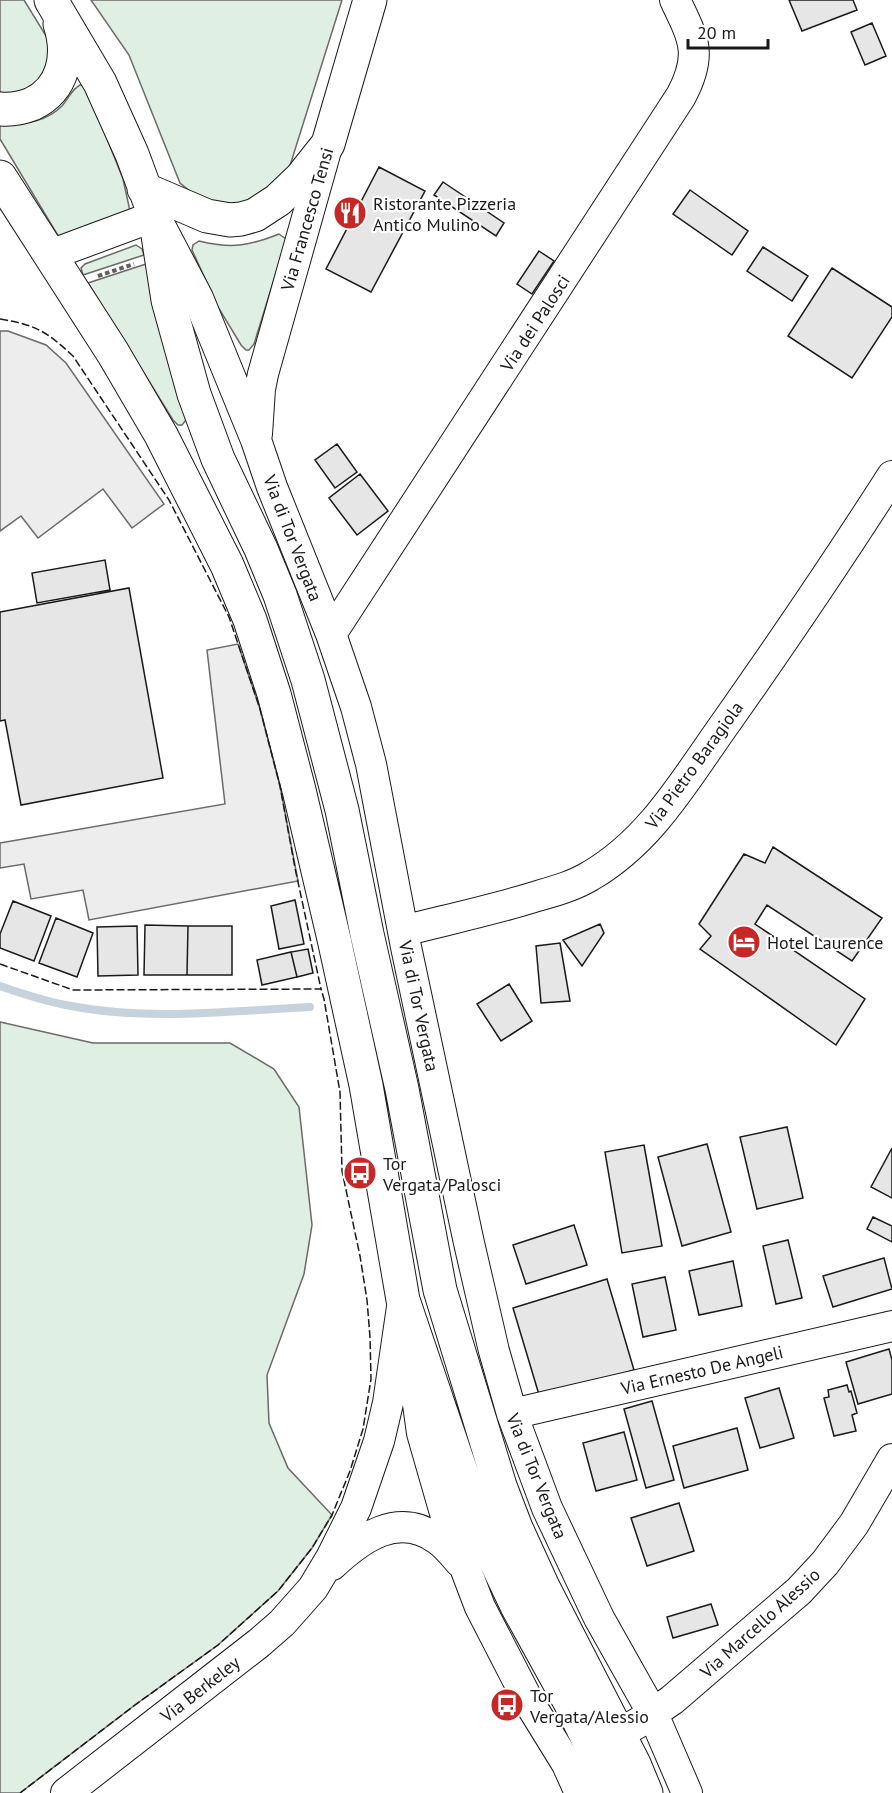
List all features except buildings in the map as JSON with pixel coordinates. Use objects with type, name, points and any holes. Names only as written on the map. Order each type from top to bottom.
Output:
[{"type":"main road","points":[[0,109],[12,110],[35,102],[53,89],[60,77],[65,62],[65,42],[50,0]]},
{"type":"main road","name":"Via di Tor Vergata","points":[[50,0],[100,83],[132,154],[149,203],[168,300],[194,394],[218,459],[280,595],[305,671],[334,774],[402,1089],[434,1267],[454,1341],[500,1486],[543,1587],[593,1749],[646,1793]]},
{"type":"main road","name":"Via Francesco Tensi","points":[[328,144],[370,0]]},
{"type":"main road","points":[[149,203],[230,220],[248,218],[271,206],[287,193],[328,144]]},
{"type":"main road","name":"Via di Tor Vergata","points":[[0,177],[113,353],[161,435],[227,565],[262,655],[299,790],[334,939],[366,1085],[404,1300],[472,1507],[487,1543],[509,1591],[570,1702],[612,1793]]},
{"type":"street","name":"Via dei Palosci","points":[[331,634],[681,96],[693,72],[694,50],[688,28],[675,0]]},
{"type":"street","name":"Via Francesco Tensi","points":[[256,440],[263,374],[328,144]]},
{"type":"street","points":[[50,255],[149,203]]},
{"type":"street","name":"Via di Tor Vergata","points":[[149,203],[198,298],[331,634],[356,707],[371,764],[403,931],[469,1243],[494,1351],[512,1414],[547,1508],[599,1618],[653,1714],[687,1793]]},
{"type":"street","name":"Via Pietro Baragiola","points":[[403,931],[508,905],[568,887],[598,872],[626,851],[665,810],[804,609],[892,476]]},
{"type":"street","name":"Via di Tor Vergata","points":[[404,1300],[422,1433],[447,1520],[480,1607],[536,1716],[593,1749],[580,1793]]},
{"type":"street","name":"Via Berkeley","points":[[66,1793],[271,1633],[303,1601],[323,1573],[356,1508],[379,1441],[388,1403],[404,1300]]},
{"type":"street","name":"Via Ernesto De Angeli","points":[[512,1414],[892,1326]]},
{"type":"street","name":"Via Marcello Alessio","points":[[593,1749],[653,1714],[684,1691],[788,1602],[834,1552],[854,1524],[892,1459]]},
{"type":"street","name":"Via Berkeley","points":[[323,1573],[341,1556],[372,1535],[402,1526],[411,1527],[430,1535],[445,1546],[464,1566]]},
{"type":"path","points":[[96,277],[135,263]]},
{"type":"green space","points":[[0,0],[24,0],[48,39],[51,53],[37,87],[9,95],[0,92]]},
{"type":"green space","points":[[91,0],[342,0],[288,172],[269,196],[237,208],[201,200],[180,183],[129,55]]},
{"type":"green space","points":[[80,85],[88,91],[123,179],[130,211],[60,239],[0,139],[0,125],[25,123],[48,116],[62,106]]},
{"type":"green space","points":[[279,234],[286,239],[285,244],[254,344],[246,350],[218,307],[192,250],[193,245],[199,241],[221,245],[240,245]]},
{"type":"green space","points":[[136,245],[142,249],[144,255],[83,275],[81,268],[85,264]]},
{"type":"green space","points":[[146,264],[186,420],[182,425],[178,425],[173,420],[88,283]]},
{"type":"green space","points":[[0,1022],[93,1043],[230,1043],[274,1069],[299,1107],[312,1225],[304,1274],[267,1375],[269,1423],[288,1468],[332,1515],[312,1548],[278,1591],[218,1645],[20,1793],[0,1793]]},
{"type":"shaded area","points":[[0,331],[8,331],[46,345],[66,363],[164,504],[132,528],[103,489],[38,538],[21,516],[0,531]]},
{"type":"shaded area","points":[[238,644],[260,709],[280,786],[298,881],[89,920],[83,890],[31,899],[24,864],[0,868],[0,843],[225,804],[207,650]]},
{"type":"waterway","points":[[0,986],[35,998],[100,1011],[190,1014],[310,1007]]},
{"type":"fence","points":[[0,319],[40,330],[73,356],[169,500],[229,617],[260,709],[280,786],[320,989]]},
{"type":"fence","points":[[0,964],[73,990],[321,989],[340,1092],[342,1171],[360,1256],[370,1337],[371,1379],[363,1429],[350,1471],[332,1515],[312,1548],[278,1591],[218,1645],[20,1793]]},
{"type":"place","name":"Ristorante Pizzeria Antico Mulino","points":[[350,213]]},
{"type":"place","name":"Hotel Laurence","points":[[744,942]]},
{"type":"place","name":"Tor Vergata/Palosci","points":[[360,1173]]},
{"type":"place","name":"Tor Vergata/Alessio","points":[[507,1705]]}]
